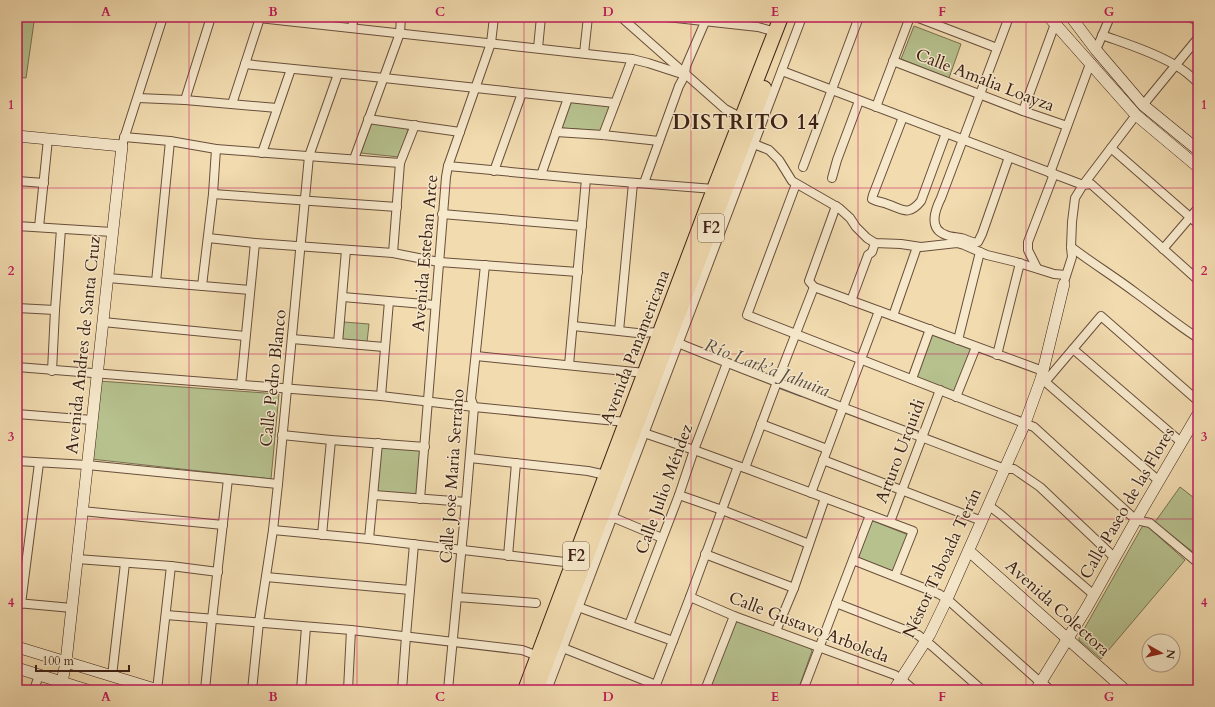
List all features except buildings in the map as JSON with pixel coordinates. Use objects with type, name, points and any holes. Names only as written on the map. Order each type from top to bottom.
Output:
[{"type":"highway","name":"Avenida Panamericana","points":[[525,690],[606,475],[635,426],[645,373],[669,337],[714,189],[782,17]]},
{"type":"highway","name":"Avenida Panamericana","points":[[536,690],[791,17]]},
{"type":"street","name":"Avenida Andres de Santa Cruz","points":[[62,682],[66,662],[123,142],[163,17]]},
{"type":"street","points":[[185,100],[211,17]]},
{"type":"street","points":[[250,17],[307,20],[352,28],[400,34],[632,59],[685,75]]},
{"type":"street","points":[[352,28],[354,17]]},
{"type":"street","points":[[354,159],[400,34],[401,17]]},
{"type":"street","name":"Avenida Esteban Arce","points":[[420,499],[446,177],[448,166],[491,43],[494,17]]},
{"type":"street","points":[[538,48],[541,17]]},
{"type":"street","points":[[584,53],[588,17]]},
{"type":"street","points":[[622,17],[685,75],[725,109],[742,118]]},
{"type":"street","points":[[667,17],[758,27],[776,32]]},
{"type":"street","name":"Avenida Panamericana","points":[[669,337],[754,144],[802,17]]},
{"type":"street","points":[[803,167],[859,17]]},
{"type":"street","points":[[876,107],[910,17]]},
{"type":"street","points":[[916,17],[937,20],[997,48]]},
{"type":"street","points":[[1009,17],[935,211],[934,217],[937,229],[940,233],[963,238],[973,243],[978,242],[1009,157]]},
{"type":"street","points":[[1071,17],[1096,50],[1143,105],[1198,150]]},
{"type":"street","points":[[1096,50],[1110,17]]},
{"type":"street","points":[[1189,17],[1198,21]]},
{"type":"street","points":[[232,104],[260,18]]},
{"type":"street","points":[[1052,20],[1136,115],[1198,167]]},
{"type":"street","points":[[1023,111],[1052,20]]},
{"type":"street","points":[[644,183],[679,86],[685,75],[686,66],[705,22]]},
{"type":"street","points":[[1102,35],[1175,65],[1186,72],[1198,83]]},
{"type":"street","points":[[754,144],[769,150],[774,154],[788,176],[796,184],[836,206],[850,218],[856,227],[867,238],[875,242],[917,247],[957,243],[987,255],[1037,268],[1065,280],[1072,257],[1072,222],[1075,198],[1083,185],[1143,105],[1198,38]]},
{"type":"street","points":[[603,135],[632,59]]},
{"type":"street","name":"Calle Amalia Loayza","points":[[893,61],[980,95],[1067,126]]},
{"type":"street","points":[[245,64],[615,103]]},
{"type":"street","points":[[1037,268],[1028,250],[1028,242],[1067,126],[1090,64]]},
{"type":"street","points":[[262,152],[291,69]]},
{"type":"street","points":[[782,71],[1083,185],[1091,184],[1198,280]]},
{"type":"street","name":"Calle Pedro Blanco","points":[[252,690],[259,622],[273,530],[278,484],[309,156],[338,74]]},
{"type":"street","points":[[494,171],[522,93]]},
{"type":"street","points":[[138,98],[185,100],[277,108]]},
{"type":"street","points":[[541,175],[568,98]]},
{"type":"street","points":[[832,178],[836,160],[859,101]]},
{"type":"street","points":[[902,117],[872,198],[897,209],[909,211],[921,201],[946,133]]},
{"type":"street","points":[[368,119],[460,132]]},
{"type":"street","points":[[393,253],[400,163],[415,125]]},
{"type":"street","points":[[556,132],[659,141]]},
{"type":"street","points":[[17,136],[48,139],[123,142],[170,142],[216,148],[400,163]]},
{"type":"street","points":[[40,227],[48,139]]},
{"type":"street","points":[[156,282],[170,142]]},
{"type":"street","points":[[202,286],[213,194],[216,148]]},
{"type":"street","points":[[1111,148],[1198,224]]},
{"type":"street","points":[[448,166],[714,189]]},
{"type":"street","points":[[569,365],[586,179]]},
{"type":"street","points":[[17,181],[44,183]]},
{"type":"street","points":[[619,331],[633,183]]},
{"type":"street","points":[[796,184],[746,315],[1034,427],[1136,520],[1150,523],[1198,563]]},
{"type":"street","points":[[213,194],[397,207]]},
{"type":"street","points":[[836,206],[809,281],[814,287],[997,355],[1043,377],[1159,481]]},
{"type":"street","points":[[1163,249],[1198,208]]},
{"type":"street","points":[[442,214],[582,226]]},
{"type":"street","points":[[17,228],[40,227],[112,232]]},
{"type":"street","points":[[52,371],[61,229]]},
{"type":"street","points":[[208,238],[301,247],[393,253],[439,262],[578,272]]},
{"type":"street","points":[[851,301],[868,255],[872,252],[875,242]]},
{"type":"street","points":[[241,385],[255,243]]},
{"type":"street","points":[[893,316],[917,247]]},
{"type":"street","points":[[1071,247],[1107,274],[1136,292],[1166,316],[1198,338]]},
{"type":"street","points":[[338,343],[346,250]]},
{"type":"street","points":[[958,340],[980,252]]},
{"type":"street","points":[[997,355],[1020,263]]},
{"type":"street","name":"Calle Jose Maria Serrano","points":[[448,690],[470,458],[474,407],[471,399],[485,265]]},
{"type":"street","points":[[108,278],[250,290]]},
{"type":"street","name":"Néstor Taboada Terán","points":[[894,690],[926,640],[947,599],[1026,423],[1043,377],[1065,280]]},
{"type":"street","points":[[563,648],[655,687],[722,510],[761,424],[814,287]]},
{"type":"street","points":[[343,297],[435,305]]},
{"type":"street","points":[[381,396],[389,301]]},
{"type":"street","points":[[17,308],[55,310]]},
{"type":"street","points":[[811,493],[879,311]]},
{"type":"street","points":[[1043,377],[1073,349],[1101,316],[1198,401]]},
{"type":"street","points":[[103,322],[245,336]]},
{"type":"street","points":[[573,326],[669,337],[727,363],[843,408],[1005,469],[1014,469],[1040,487],[1115,558]]},
{"type":"street","points":[[912,379],[930,329]]},
{"type":"street","points":[[292,339],[384,347]]},
{"type":"street","points":[[956,397],[976,347]]},
{"type":"street","points":[[1073,349],[1181,442]]},
{"type":"street","points":[[476,356],[645,373]]},
{"type":"street","name":"Calle Julio Méndez","points":[[629,625],[679,495],[694,450],[727,363]]},
{"type":"street","points":[[17,367],[52,371],[381,396],[635,426],[694,450],[890,522]]},
{"type":"street","name":"Arturo Urquidi","points":[[895,576],[913,531],[890,522],[940,390]]},
{"type":"street","points":[[17,414],[92,420]]},
{"type":"street","name":"Calle Paseo de las Flores","points":[[1043,688],[1136,520],[1198,414]]},
{"type":"street","points":[[761,424],[827,449]]},
{"type":"street","name":"Avenida Panamericana","points":[[547,690],[612,517],[635,426]]},
{"type":"street","points":[[282,435],[425,447]]},
{"type":"street","points":[[322,535],[331,440]]},
{"type":"street","points":[[369,539],[378,443]]},
{"type":"street","points":[[470,458],[588,470],[606,475]]},
{"type":"street","points":[[823,460],[982,520]]},
{"type":"street","points":[[17,461],[278,484]]},
{"type":"street","points":[[39,463],[19,603],[72,608]]},
{"type":"street","points":[[508,556],[516,463]]},
{"type":"street","points":[[205,690],[228,479]]},
{"type":"street","points":[[374,495],[466,502]]},
{"type":"street","points":[[679,495],[809,544]]},
{"type":"street","points":[[776,631],[794,588],[825,498]]},
{"type":"street","points":[[988,506],[1000,514],[1094,595]]},
{"type":"street","points":[[82,511],[223,525]]},
{"type":"street","points":[[803,690],[870,515]]},
{"type":"street","points":[[612,517],[662,538]]},
{"type":"street","points":[[273,530],[369,539],[573,563]]},
{"type":"street","points":[[402,690],[414,544]]},
{"type":"street","name":"Avenida Colectora","points":[[968,551],[1125,690]]},
{"type":"street","points":[[705,554],[794,588]]},
{"type":"street","points":[[77,559],[171,566],[218,572]]},
{"type":"street","points":[[853,560],[939,594],[947,599],[1043,688]]},
{"type":"street","points":[[112,676],[125,563]]},
{"type":"street","points":[[17,647],[157,690],[171,566]]},
{"type":"street","points":[[266,577],[410,590]]},
{"type":"street","points":[[457,597],[536,603]]},
{"type":"street","name":"Calle Gustavo Arboleda","points":[[690,597],[734,616],[895,675],[901,678],[914,690]]},
{"type":"street","points":[[836,603],[918,635],[926,640],[982,690]]},
{"type":"street","points":[[578,606],[673,641]]},
{"type":"street","points":[[166,615],[306,626],[406,636],[522,650],[538,656]]},
{"type":"street","points":[[705,690],[734,616]]},
{"type":"street","points":[[301,690],[306,626]]},
{"type":"street","points":[[348,690],[351,630]]},
{"type":"street","points":[[17,668],[85,690]]},
{"type":"street","points":[[34,690],[39,675]]},
{"type":"green space","points":[[17,17],[28,17],[34,22],[26,78],[17,77]]},
{"type":"green space","points":[[914,26],[961,44],[949,78],[901,59]]},
{"type":"green space","points":[[571,101],[610,105],[602,131],[561,128]]},
{"type":"green space","points":[[371,122],[409,127],[399,157],[361,153]]},
{"type":"green space","points":[[344,322],[369,324],[367,342],[342,340]]},
{"type":"green space","points":[[933,334],[971,348],[972,351],[954,393],[916,378],[931,335]]},
{"type":"green space","points":[[99,381],[279,394],[271,479],[91,459]]},
{"type":"green space","points":[[380,446],[421,448],[418,495],[377,493]]},
{"type":"green space","points":[[1180,487],[1198,501],[1198,556],[1155,522]]},
{"type":"green space","points":[[873,521],[906,534],[907,536],[895,569],[892,571],[859,558],[871,522]]},
{"type":"green space","points":[[1144,525],[1185,560],[1101,659],[1079,640],[1079,638]]},
{"type":"green space","points":[[738,621],[810,648],[812,651],[798,690],[709,690],[734,623]]},
{"type":"waterway","name":"Río Lark’a Jahuira","points":[[777,387],[801,396]]},
{"type":"district","name":"DISTRITO 14","points":[[746,122]]}]
